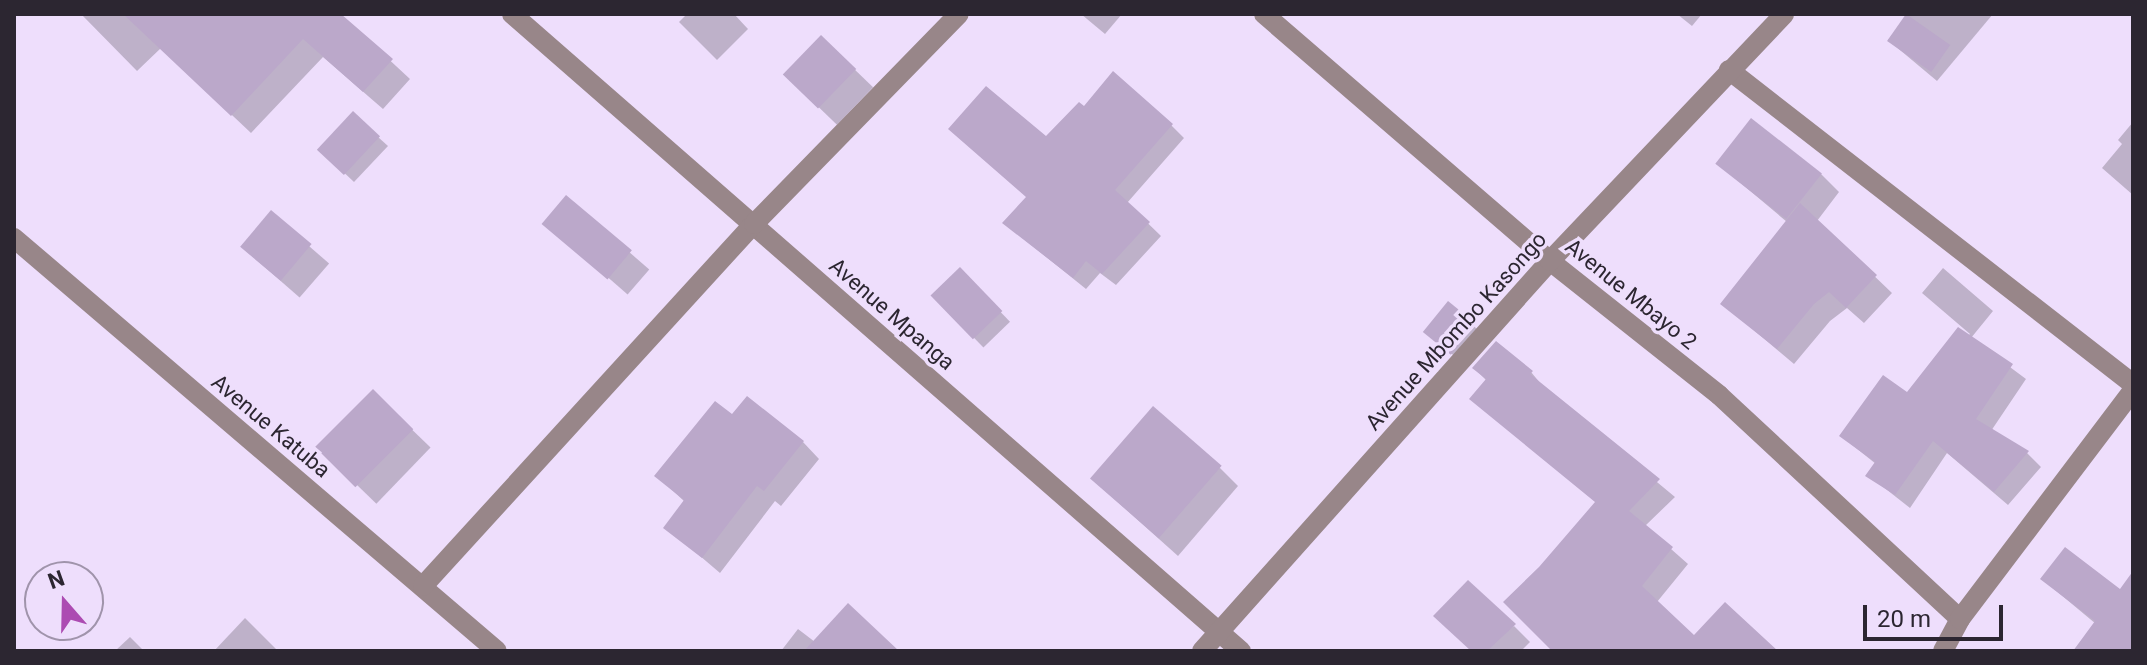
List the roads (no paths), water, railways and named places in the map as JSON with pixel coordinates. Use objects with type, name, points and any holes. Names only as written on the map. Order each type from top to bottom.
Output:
[{"type":"street","name":"Avenue Mpanga","points":[[512,14],[1241,651]]},
{"type":"street","points":[[423,586],[754,224],[959,14]]},
{"type":"street","name":"Avenue Mbayo 2","points":[[1264,14],[1550,261],[1719,395],[1960,619]]},
{"type":"street","name":"Avenue Mbombo Kasongo","points":[[1202,651],[1550,261],[1784,14]]},
{"type":"street","points":[[1729,70],[2133,387],[1960,619],[1943,651]]},
{"type":"street","name":"Avenue Katuba","points":[[14,238],[497,651]]}]
